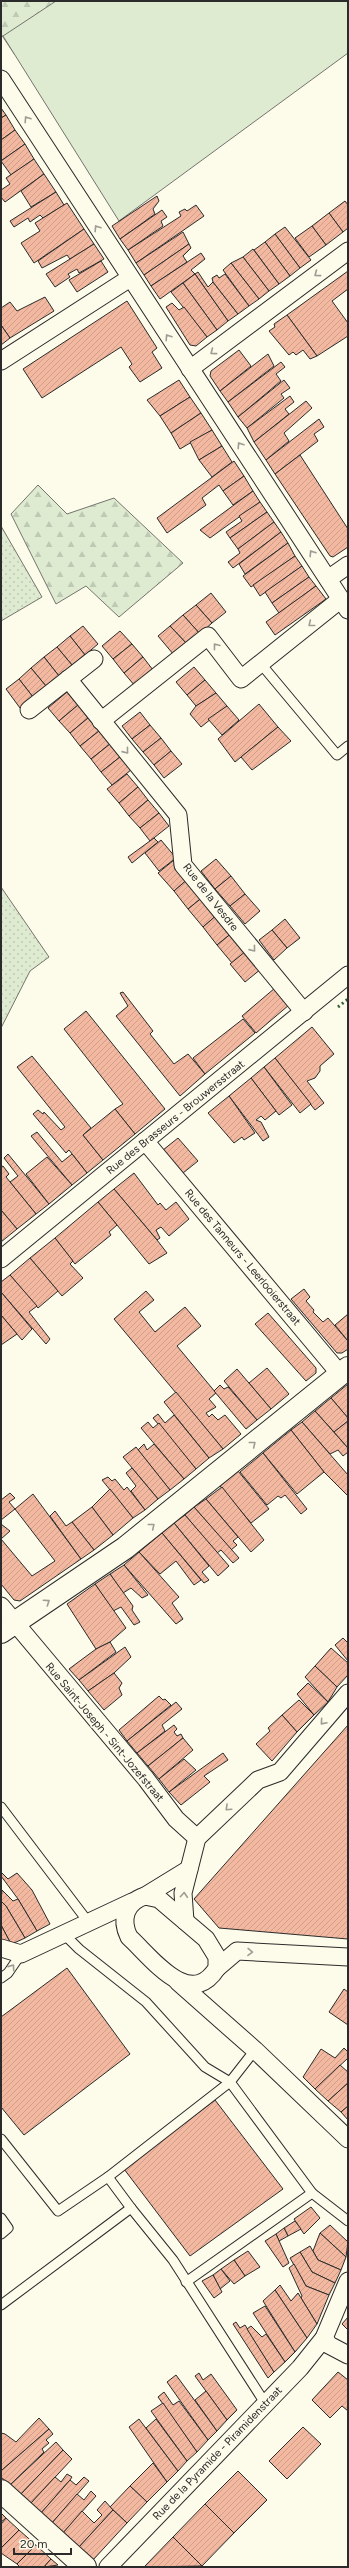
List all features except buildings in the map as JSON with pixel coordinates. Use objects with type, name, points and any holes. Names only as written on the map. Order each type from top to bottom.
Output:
[{"type":"street","points":[[1,79],[345,605],[260,664],[241,679],[208,636],[101,721]]},
{"type":"street","points":[[190,369],[348,251]]},
{"type":"street","points":[[1,361],[130,278]]},
{"type":"street","points":[[328,579],[348,564]]},
{"type":"street","points":[[29,710],[94,659]]},
{"type":"street","name":"Rue de la Vesdre","points":[[68,679],[178,816],[183,865],[304,1012]]},
{"type":"street","name":"Rue des Brasseurs - Brouwersstraat","points":[[1,1259],[348,975]]},
{"type":"street","name":"Rue des Tanneurs - Leerlooierstraat","points":[[145,1141],[344,1371]]},
{"type":"street","points":[[8,1628],[125,1548],[344,1371]]},
{"type":"street","name":"Rue Saint-Joseph - Sint-Jozefstraat","points":[[1,1606],[8,1628],[146,1778],[176,1819],[197,1838]]},
{"type":"street","points":[[185,1922],[183,1893],[194,1855],[197,1838],[258,1780],[280,1772],[348,1693]]},
{"type":"street","points":[[1,1948],[21,1954],[82,1927],[138,1899],[189,1869]]},
{"type":"street","points":[[138,1899],[159,1899],[214,1949],[217,1957],[217,1968]]},
{"type":"street","points":[[138,1899],[124,1918],[125,1928],[129,1936],[209,2012],[255,2050],[348,2139]]},
{"type":"street","points":[[82,1927],[129,1936]]},
{"type":"street","points":[[177,1982],[193,1986],[205,1983],[217,1968],[237,1951],[348,1957]]},
{"type":"street","points":[[205,1983],[209,2012]]},
{"type":"street","name":"Rue de la Pyramide - Piramidenstraat","points":[[108,2567],[300,2368],[324,2338],[348,2281]]},
{"type":"street","points":[[324,2338],[329,2345],[348,2355]]},
{"type":"street","points":[[1,2491],[85,2567]]},
{"type":"lane","points":[[260,664],[337,754],[348,746]]},
{"type":"lane","points":[[1,1807],[82,1927],[79,1949],[146,2002],[205,2067],[230,2082],[312,2193],[348,2221]]},
{"type":"lane","points":[[1,1978],[8,1973],[21,1954]]},
{"type":"lane","points":[[1,2139],[58,2211],[108,2177],[230,2082],[255,2050]]},
{"type":"lane","points":[[108,2177],[173,2260],[265,2403]]},
{"type":"lane","points":[[186,2282],[312,2193]]},
{"type":"lane","points":[[1,2305],[131,2208]]},
{"type":"lane","points":[[1,2218],[8,2228],[1,2234]]},
{"type":"green space","points":[[1,1],[85,1],[15,55],[1,34]]},
{"type":"green space","points":[[56,1],[348,1],[348,53],[119,221],[3,36]]},
{"type":"green space","points":[[38,485],[67,514],[114,498],[183,563],[119,617],[86,586],[56,604],[11,514]]},
{"type":"green space","points":[[1,526],[42,597],[1,621]]},
{"type":"green space","points":[[1,887],[49,957],[30,971],[1,1028]]},
{"type":"hedge","points":[[338,1007],[348,999]]}]
